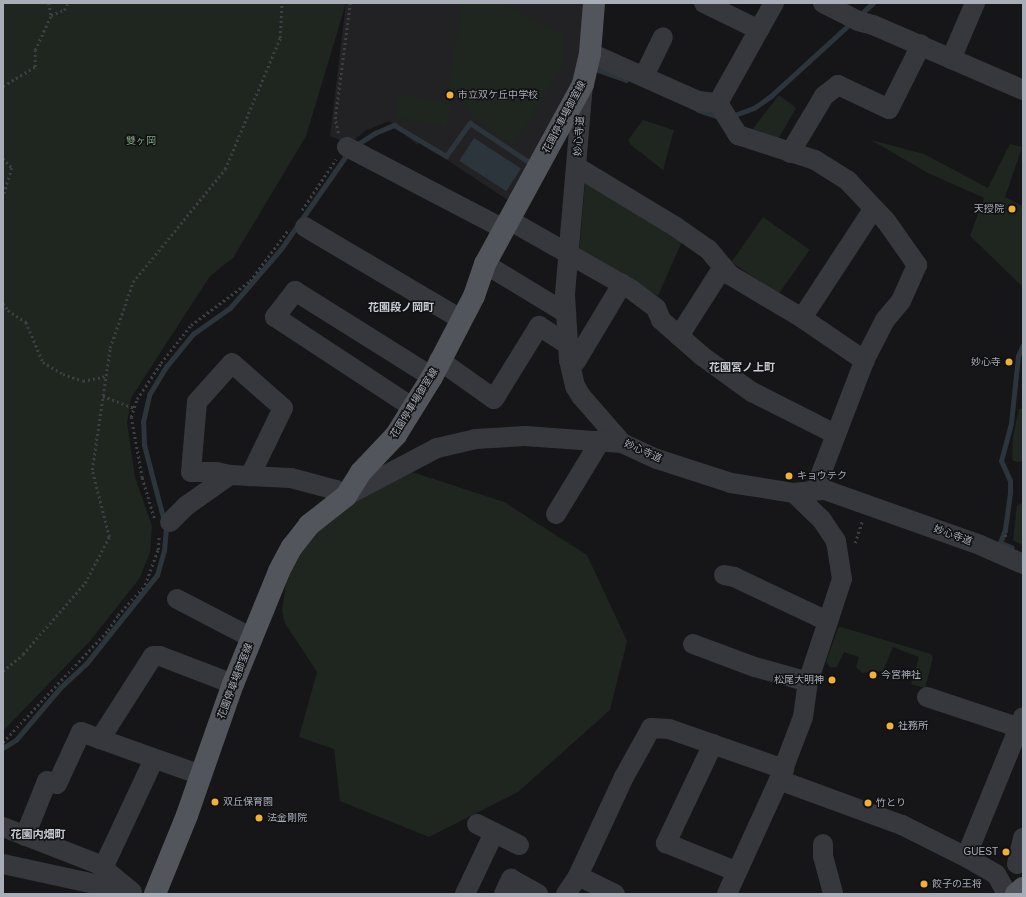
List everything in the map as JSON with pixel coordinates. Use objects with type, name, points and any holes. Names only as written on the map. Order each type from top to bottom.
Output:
[{"type":"main road","name":"花園停車場御室線","points":[[155,894],[201,775],[265,601],[292,547],[310,525],[346,496],[361,472],[396,435],[436,369],[462,320],[486,264],[587,67],[594,3]]},
{"type":"main road","points":[[1016,894],[1023,888]]},
{"type":"street","points":[[704,3],[759,30]]},
{"type":"street","points":[[724,113],[759,30],[774,3]]},
{"type":"street","points":[[823,3],[852,18],[921,45],[1023,90]]},
{"type":"street","points":[[951,59],[975,3]]},
{"type":"street","points":[[644,76],[663,37]]},
{"type":"street","points":[[790,153],[824,96],[838,85],[889,109],[921,45]]},
{"type":"street","points":[[587,67],[644,76],[724,113],[738,135],[815,160],[848,181],[874,208],[907,248],[917,265],[901,301],[885,320],[865,361],[835,434],[815,489]]},
{"type":"street","name":"妙心寺道","points":[[587,67],[566,295],[568,351],[575,386],[581,396],[622,443],[657,459],[732,483],[794,493],[815,489],[868,503],[980,545],[1023,564]]},
{"type":"street","points":[[350,149],[570,256],[622,284],[656,308],[661,320],[679,336],[752,392],[835,434]]},
{"type":"street","points":[[577,167],[676,227],[708,249],[730,274],[802,318],[865,361]]},
{"type":"street","points":[[802,318],[874,208]]},
{"type":"street","points":[[299,222],[462,320]]},
{"type":"street","points":[[486,264],[566,313]]},
{"type":"street","points":[[679,336],[723,266]]},
{"type":"street","points":[[412,407],[276,317],[295,291],[367,337],[436,369],[494,399],[540,326],[562,341],[576,360],[622,284]]},
{"type":"street","points":[[349,365],[367,337]]},
{"type":"street","points":[[250,476],[283,408],[232,363],[197,402],[191,472],[216,472],[230,475],[250,476],[291,478],[336,490],[346,496],[408,462],[451,444],[506,437],[601,440],[622,443]]},
{"type":"street","points":[[556,514],[601,440]]},
{"type":"street","points":[[162,526],[186,506],[230,475]]},
{"type":"street","points":[[727,894],[736,871],[781,774],[803,717],[808,682],[842,579],[841,559],[836,541],[822,520],[794,493]]},
{"type":"street","points":[[724,575],[734,577],[827,621]]},
{"type":"street","points":[[177,599],[252,638]]},
{"type":"street","points":[[693,644],[755,668],[808,682]]},
{"type":"street","points":[[100,738],[153,656],[160,656],[234,684]]},
{"type":"street","points":[[927,697],[1022,725],[966,857]]},
{"type":"street","points":[[566,894],[578,876],[624,777],[651,728],[669,729],[713,744],[902,825],[966,857],[996,874],[1007,894]]},
{"type":"street","points":[[25,836],[47,781],[57,784],[81,732],[201,775]]},
{"type":"street","points":[[713,744],[666,843],[736,871]]},
{"type":"street","points":[[103,868],[154,759]]},
{"type":"street","points":[[3,827],[103,868],[135,893]]},
{"type":"street","points":[[465,894],[485,829],[519,845]]},
{"type":"street","points":[[1017,864],[1023,838]]},
{"type":"street","points":[[824,844],[823,856],[833,894]]},
{"type":"street","points":[[3,864],[135,893]]},
{"type":"street","points":[[578,876],[615,894]]},
{"type":"street","points":[[504,894],[511,880],[538,894]]},
{"type":"path","points":[[3,86],[35,67],[35,50],[51,15],[49,3]]},
{"type":"path","points":[[51,15],[64,10],[68,3]]},
{"type":"path","points":[[3,671],[23,654],[85,583],[109,537],[92,470],[110,348],[133,282],[225,169],[280,38],[282,3]]},
{"type":"path","points":[[3,742],[108,630],[118,615],[145,585],[158,550],[162,526],[142,478],[131,417],[137,399],[161,363],[191,325],[250,281],[299,222],[350,149],[340,140],[334,119],[350,3]]},
{"type":"path","points":[[3,158],[12,168],[3,197]]},
{"type":"path","points":[[3,303],[8,310],[26,322],[43,362],[63,374],[83,382],[106,376]]},
{"type":"path","points":[[103,396],[134,408]]},
{"type":"path","points":[[829,681],[831,676]]},
{"type":"shaded area","name":"市立双ケ丘中学校","points":[[346,3],[585,3],[579,70],[512,203],[420,142],[417,145],[389,121],[365,131],[349,144],[330,136]]},
{"type":"shaded area","points":[[474,138],[521,168],[506,191],[459,161]]},
{"type":"green space","name":"雙ヶ岡","points":[[3,3],[346,3],[306,136],[233,258],[210,276],[131,398],[127,423],[135,477],[152,526],[150,553],[139,579],[90,641],[3,731]]},
{"type":"green space","points":[[462,3],[501,3],[564,35],[562,67],[513,145],[471,116],[462,99],[446,99]]},
{"type":"green space","points":[[399,94],[451,103],[447,127],[395,118]]},
{"type":"green space","points":[[779,95],[796,108],[777,141],[752,130]]},
{"type":"green space","points":[[643,120],[674,130],[663,170],[631,145],[628,140]]},
{"type":"green space","points":[[871,140],[924,154],[988,188],[1010,144],[1022,147],[1005,197],[1023,206],[1023,287],[970,236],[984,198],[928,173]]},
{"type":"green space","points":[[585,182],[683,239],[658,296],[579,253]]},
{"type":"green space","points":[[763,217],[810,250],[778,295],[731,262]]},
{"type":"green space","points":[[1019,409],[1023,409],[1023,461],[1017,462],[1012,460],[1013,436]]},
{"type":"green space","points":[[412,472],[504,502],[587,555],[627,641],[610,710],[518,792],[429,837],[340,801],[334,749],[299,737],[317,672],[285,623],[282,611],[288,568],[303,543],[350,503]]},
{"type":"green space","points":[[1022,503],[1023,545],[1013,540],[1017,505]]},
{"type":"green space","points":[[841,627],[931,654],[933,658],[925,688],[911,684],[919,657],[893,647],[883,671],[862,673],[856,667],[859,657],[844,652],[837,667],[830,667],[826,662],[838,628]]},
{"type":"waterway","points":[[860,15],[873,3]]},
{"type":"waterway","points":[[732,116],[754,108],[771,96],[851,23]]},
{"type":"waterway","points":[[592,68],[626,80]]},
{"type":"waterway","points":[[698,110],[719,117]]},
{"type":"waterway","points":[[355,146],[375,133],[394,125],[446,156],[470,123],[529,162]]},
{"type":"waterway","points":[[3,748],[16,740],[60,688],[86,664],[157,575],[164,551],[166,529],[144,445],[143,422],[149,395],[166,367],[193,334],[230,308],[281,249],[348,153]]},
{"type":"waterway","points":[[1012,548],[1000,543],[1005,529],[1010,492],[1010,481],[1001,461],[1011,423],[1018,356],[1023,345]]},
{"type":"place","name":"市立双ケ丘中学校","points":[[450,95]]},
{"type":"place","name":"天授院","points":[[1012,209]]},
{"type":"place","name":"妙心寺","points":[[1009,362]]},
{"type":"place","name":"キョウテク","points":[[789,476]]},
{"type":"place","name":"今宮神社","points":[[873,675]]},
{"type":"place","name":"松尾大明神","points":[[832,680]]},
{"type":"place","name":"社務所","points":[[890,726]]},
{"type":"place","name":"双丘保育園","points":[[215,802]]},
{"type":"place","name":"竹とり","points":[[868,803]]},
{"type":"place","name":"法金剛院","points":[[259,818]]},
{"type":"place","name":"GUEST","points":[[1006,852]]},
{"type":"place","name":"餃子の王将","points":[[924,884]]},
{"type":"district","name":"花園段ノ岡町","points":[[401,307]]},
{"type":"district","name":"花園宮ノ上町","points":[[742,367]]},
{"type":"district","name":"花園内畑町","points":[[38,834]]}]
